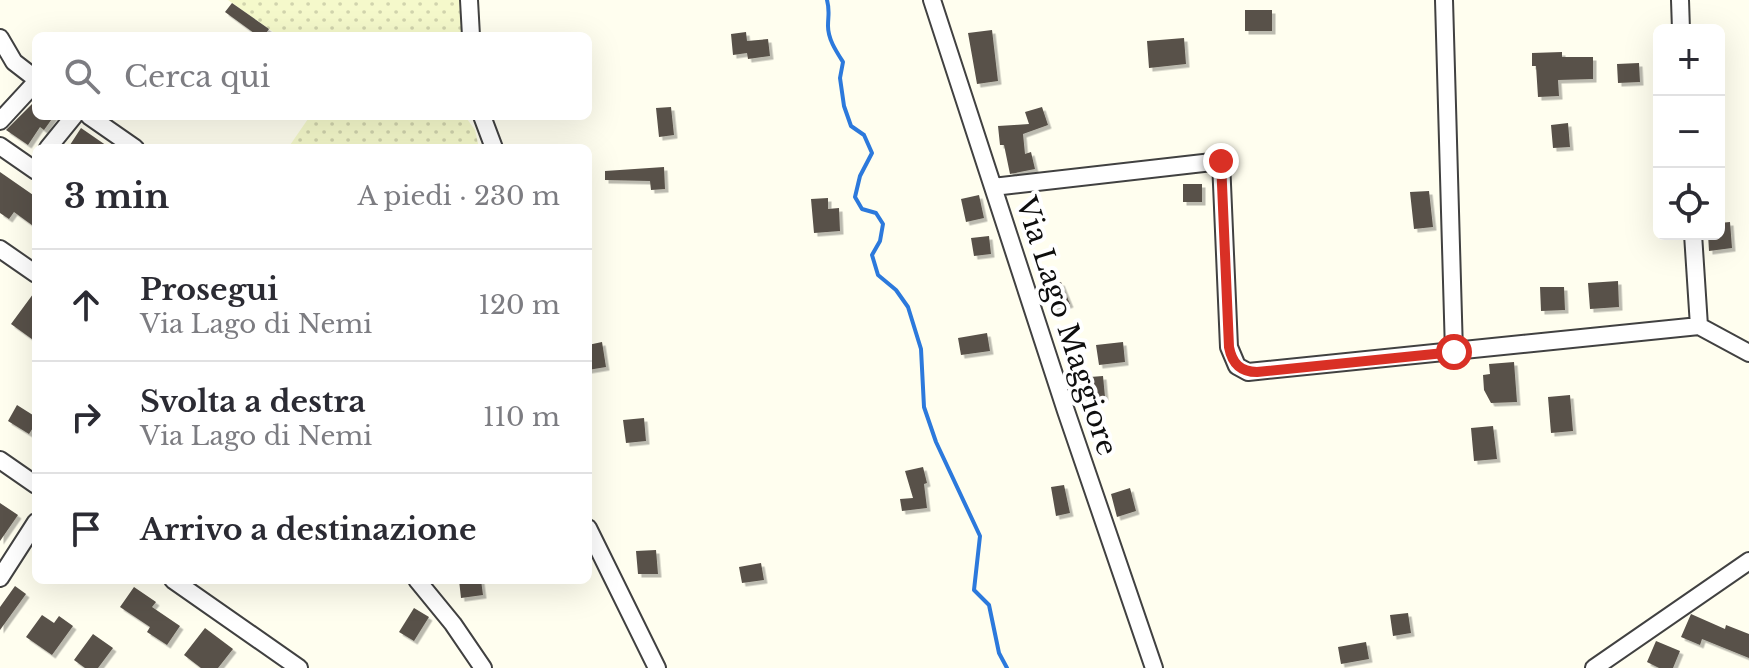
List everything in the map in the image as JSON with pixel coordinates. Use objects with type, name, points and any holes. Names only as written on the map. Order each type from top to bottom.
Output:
[{"type":"street","points":[[469,0],[471,32]]},
{"type":"street","name":"Via Lago Maggiore","points":[[932,0],[1066,411],[1154,668]]},
{"type":"street","points":[[1444,0],[1454,352]]},
{"type":"street","points":[[1680,0],[1681,24]]},
{"type":"street","points":[[0,39],[11,59],[32,77]]},
{"type":"street","points":[[0,121],[32,85]]},
{"type":"street","points":[[51,144],[71,120]]},
{"type":"street","points":[[94,120],[125,144]]},
{"type":"street","points":[[484,120],[492,144]]},
{"type":"street","points":[[0,146],[32,165]]},
{"type":"street","points":[[993,187],[1221,161],[1229,347],[1237,366],[1248,372],[1699,326],[1749,353]]},
{"type":"street","points":[[1693,240],[1699,326]]},
{"type":"street","points":[[0,249],[32,271]]},
{"type":"street","points":[[0,460],[32,482]]},
{"type":"street","points":[[0,578],[32,528]]},
{"type":"street","points":[[592,536],[657,668]]},
{"type":"street","points":[[1594,668],[1749,561]]},
{"type":"street","points":[[179,584],[299,668]]},
{"type":"street","points":[[420,584],[459,631],[483,668]]},
{"type":"green space","points":[[228,0],[461,0],[461,32],[273,32]]},
{"type":"green space","points":[[307,120],[468,120],[475,130],[478,144],[291,144]]},
{"type":"building","points":[[232,3],[269,29],[267,32],[252,32],[225,12]]},
{"type":"building","points":[[1245,10],[1272,10],[1272,31],[1245,31]]},
{"type":"building","points":[[992,30],[998,81],[977,84],[968,33]]},
{"type":"building","points":[[746,32],[747,41],[768,39],[770,56],[748,59],[747,53],[733,55],[731,34]]},
{"type":"building","points":[[1184,38],[1186,64],[1149,68],[1147,41]]},
{"type":"building","points":[[1562,52],[1562,57],[1593,57],[1593,79],[1558,80],[1559,96],[1538,97],[1532,53]]},
{"type":"building","points":[[1639,63],[1640,82],[1618,83],[1617,64]]},
{"type":"building","points":[[32,104],[32,120],[51,120],[44,130],[40,127],[28,145],[6,130]]},
{"type":"building","points":[[671,107],[674,135],[659,137],[656,108]]},
{"type":"building","points":[[1042,107],[1048,125],[1023,134],[1025,154],[1031,152],[1035,169],[1010,174],[1004,145],[1000,145],[998,126],[1029,124],[1025,112]]},
{"type":"building","points":[[1568,123],[1570,147],[1553,148],[1551,125]]},
{"type":"building","points":[[81,128],[104,144],[71,144]]},
{"type":"building","points":[[664,167],[665,189],[651,190],[650,181],[605,180],[605,171]]},
{"type":"building","points":[[0,172],[32,194],[32,225],[14,212],[9,219],[0,213]]},
{"type":"building","points":[[1183,184],[1202,184],[1202,202],[1183,202]]},
{"type":"building","points":[[1429,191],[1433,227],[1414,229],[1410,192]]},
{"type":"building","points":[[979,195],[984,218],[966,222],[961,199]]},
{"type":"building","points":[[828,198],[828,209],[839,208],[840,231],[814,233],[811,199]]},
{"type":"building","points":[[1725,222],[1730,222],[1732,248],[1709,251],[1708,240],[1725,240]]},
{"type":"building","points":[[989,236],[991,254],[974,256],[971,238]]},
{"type":"building","points":[[1618,281],[1619,307],[1590,309],[1588,283]]},
{"type":"building","points":[[1061,282],[1070,304],[1050,311],[1041,289]]},
{"type":"building","points":[[1540,287],[1564,287],[1565,310],[1541,311]]},
{"type":"building","points":[[32,295],[32,339],[11,324]]},
{"type":"building","points":[[987,333],[990,351],[961,355],[958,338]]},
{"type":"building","points":[[602,342],[606,367],[592,369],[592,344]]},
{"type":"building","points":[[1123,342],[1125,362],[1099,365],[1096,345]]},
{"type":"building","points":[[1514,362],[1517,402],[1491,403],[1484,390],[1483,375],[1490,374],[1489,364]]},
{"type":"building","points":[[1103,376],[1105,397],[1078,399],[1077,378]]},
{"type":"building","points":[[1570,395],[1573,431],[1551,433],[1548,397]]},
{"type":"building","points":[[17,405],[32,414],[32,429],[29,434],[8,421]]},
{"type":"building","points":[[644,418],[646,441],[626,443],[623,420]]},
{"type":"building","points":[[1493,426],[1497,459],[1474,461],[1471,428]]},
{"type":"building","points":[[923,467],[927,483],[924,484],[927,508],[902,511],[900,499],[913,498],[905,471]]},
{"type":"building","points":[[1064,485],[1070,513],[1056,516],[1051,487]]},
{"type":"building","points":[[1130,488],[1136,511],[1117,517],[1111,494]]},
{"type":"building","points":[[0,503],[18,515],[0,541]]},
{"type":"building","points":[[656,550],[658,574],[638,574],[636,551]]},
{"type":"building","points":[[761,563],[764,580],[742,583],[739,567]]},
{"type":"building","points":[[459,584],[482,584],[483,595],[461,598]]},
{"type":"building","points":[[15,586],[26,594],[0,630],[0,607]]},
{"type":"building","points":[[134,587],[156,602],[152,607],[180,626],[167,645],[147,632],[150,627],[120,607]]},
{"type":"building","points":[[414,608],[429,617],[414,641],[399,632]]},
{"type":"building","points":[[1408,613],[1411,633],[1393,636],[1390,615]]},
{"type":"building","points":[[1691,614],[1725,629],[1726,625],[1749,634],[1749,658],[1702,639],[1700,645],[1681,637]]},
{"type":"building","points":[[42,615],[54,623],[59,616],[73,626],[52,655],[26,637]]},
{"type":"building","points":[[205,628],[233,649],[218,668],[201,668],[184,655]]},
{"type":"building","points":[[93,634],[113,648],[98,668],[85,668],[74,660]]},
{"type":"building","points":[[1656,641],[1680,651],[1673,668],[1659,668],[1647,662]]},
{"type":"building","points":[[1366,642],[1369,659],[1341,664],[1338,647]]},
{"type":"waterway","points":[[827,0],[829,36],[843,62],[840,78],[844,106],[851,126],[864,135],[872,153],[860,176],[855,197],[862,209],[876,213],[883,224],[880,241],[872,255],[878,275],[896,290],[908,307],[921,349],[924,407],[936,442],[980,536],[974,590],[989,605],[999,653],[1007,668]]},
{"type":"route","points":[[1221,161],[1229,347],[1237,366],[1248,372],[1257,372],[1454,352]]}]
